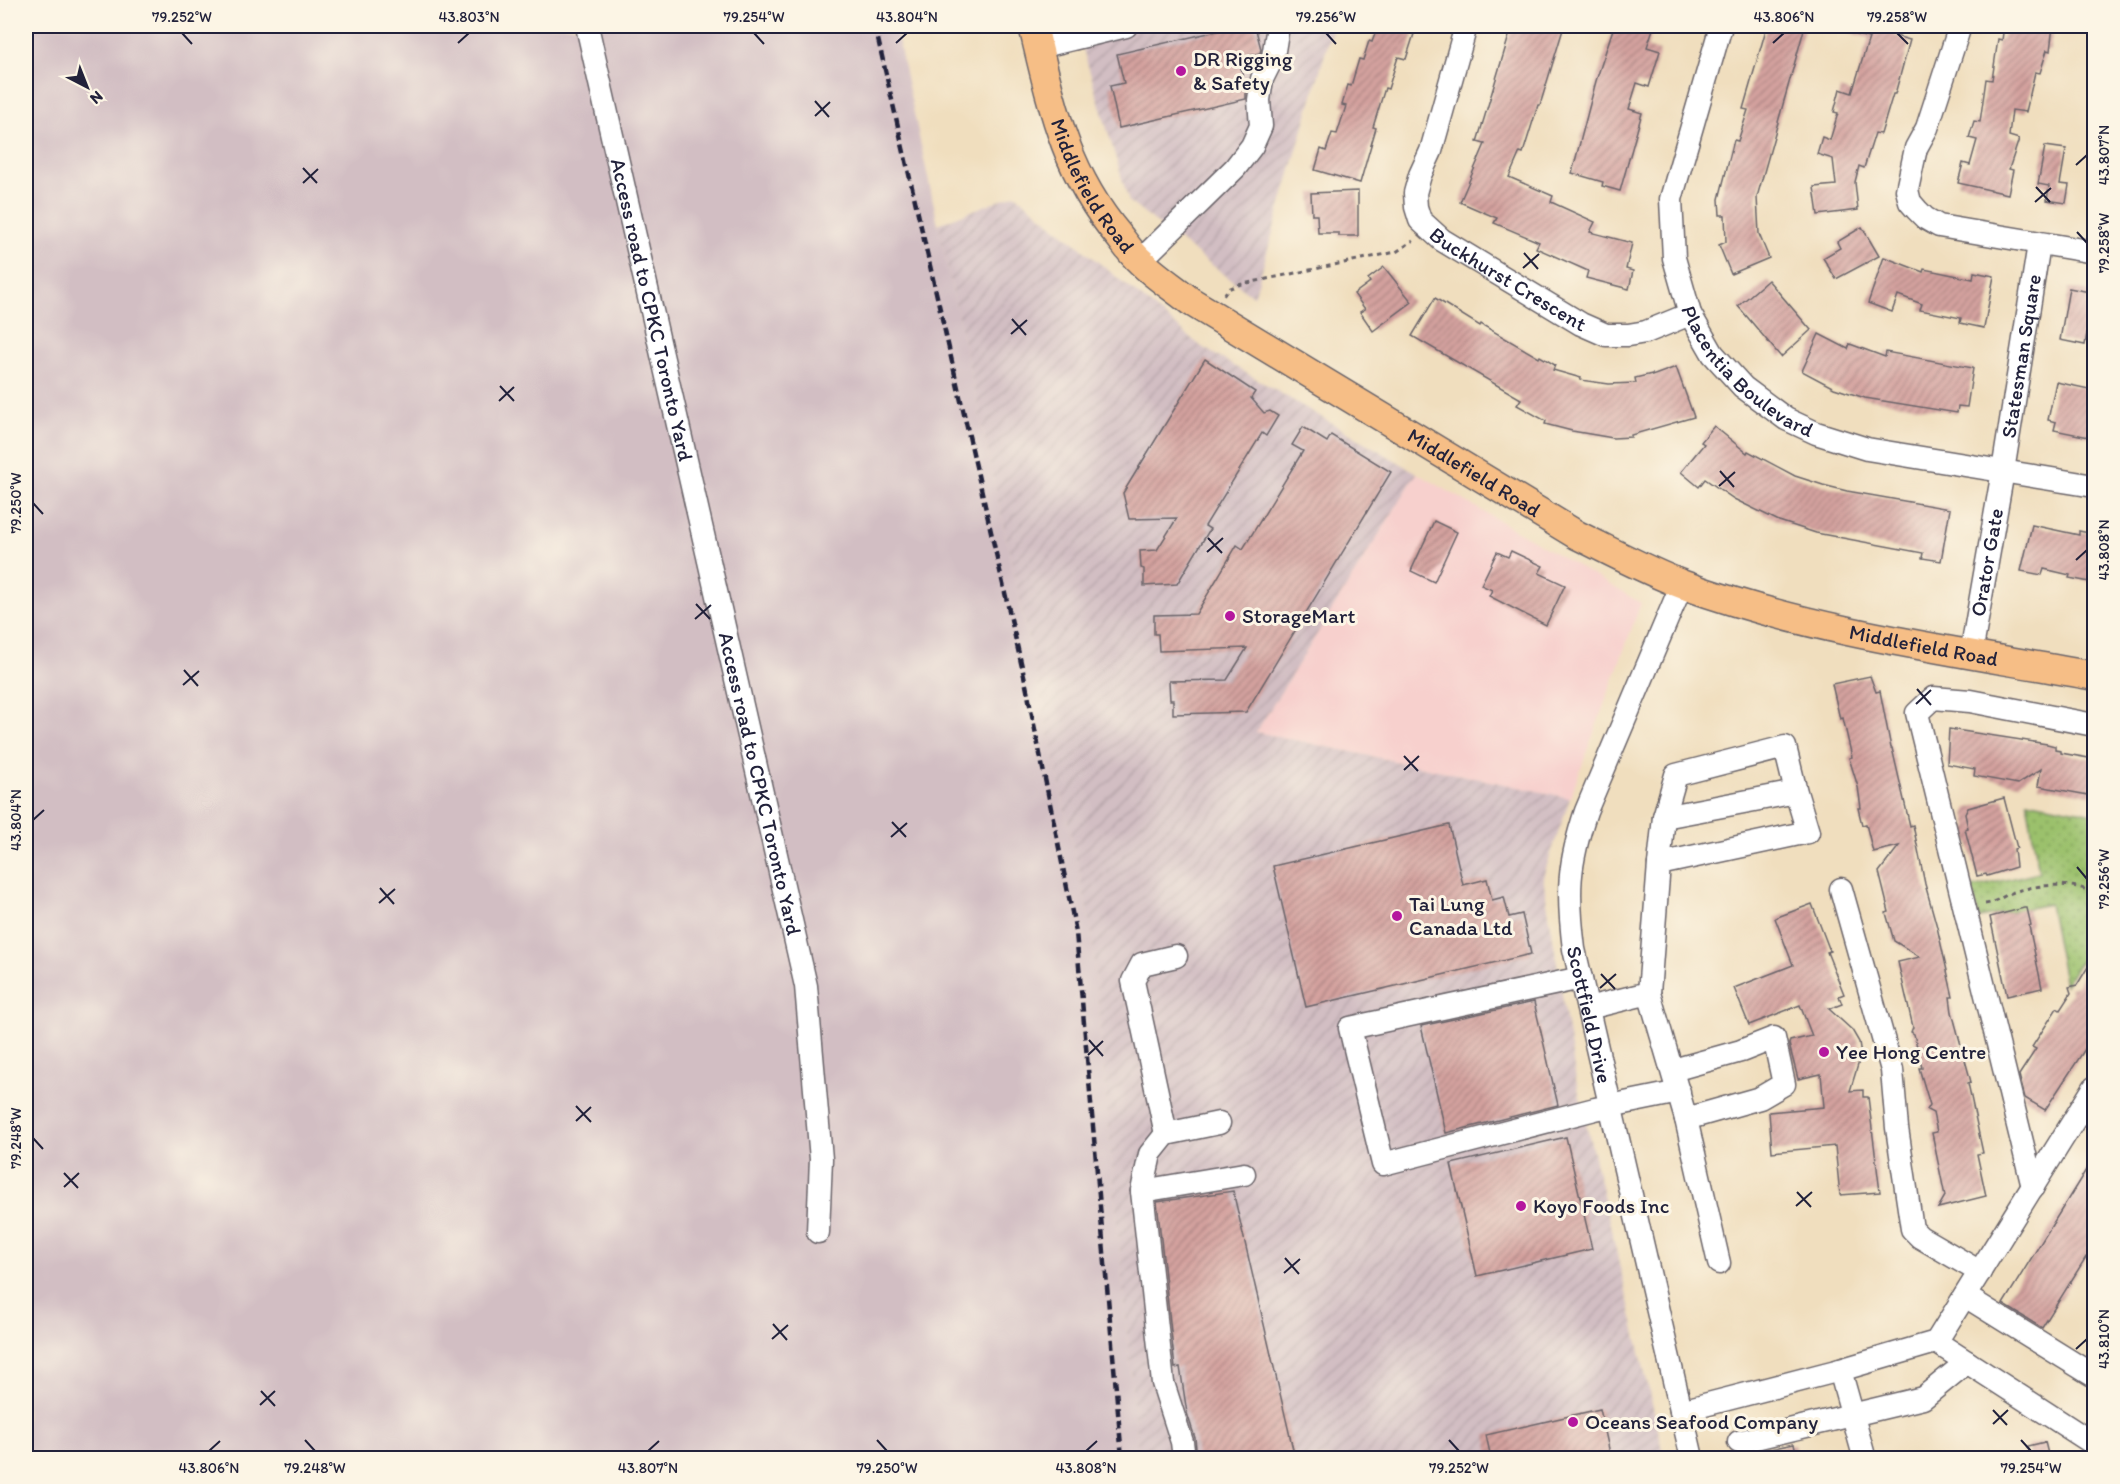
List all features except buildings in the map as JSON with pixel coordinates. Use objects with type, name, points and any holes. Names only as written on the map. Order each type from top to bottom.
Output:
[{"type":"main road","name":"Middlefield Road","points":[[1036,36],[1054,113],[1068,153],[1085,189],[1109,224],[1140,261],[1190,301],[1577,535],[1632,563],[1682,584],[1757,609],[1859,634],[2094,676]]},
{"type":"street","name":"Access road to CPKC Toronto Yard","points":[[587,26],[806,986],[821,1160],[818,1232]]},
{"type":"street","points":[[1036,36],[1125,26]]},
{"type":"street","points":[[1140,261],[1235,168],[1252,146],[1261,126],[1259,100],[1262,79],[1273,57],[1278,26]]},
{"type":"street","name":"Buckhurst Crescent","points":[[1466,26],[1431,152],[1420,175],[1415,194],[1420,220],[1442,240],[1551,307],[1599,332],[1615,336],[1646,332],[1690,314]]},
{"type":"street","name":"Placentia Boulevard","points":[[1721,26],[1671,199],[1674,258],[1690,314],[1713,354],[1743,387],[1786,419],[1816,433],[1867,449],[2094,486]]},
{"type":"street","points":[[1960,26],[1927,128],[1916,148],[1907,190],[1910,202],[1925,218],[1939,226],[2094,252]]},
{"type":"street","name":"Statesman Square","points":[[2003,471],[2039,244]]},
{"type":"street","name":"Orator Gate","points":[[1971,654],[2003,471]]},
{"type":"street","name":"Scottfield Drive","points":[[1682,584],[1598,782],[1576,840],[1570,868],[1569,895],[1574,949],[1692,1458]]},
{"type":"street","points":[[2033,1187],[1917,713],[1933,698],[1970,701],[2094,725]]},
{"type":"street","points":[[1659,864],[1808,832],[1785,747],[1676,775],[1664,817],[1659,864],[1649,993],[1679,1092],[1719,1263]]},
{"type":"street","points":[[1664,817],[1796,792]]},
{"type":"street","points":[[1841,889],[1892,1071],[1897,1128],[1912,1229],[1920,1237],[1980,1272]]},
{"type":"street","points":[[1166,1134],[1133,981],[1142,964],[1176,957]]},
{"type":"street","points":[[1581,978],[1350,1028],[1383,1164],[1611,1106],[1679,1092]]},
{"type":"street","points":[[1588,1008],[1649,993]]},
{"type":"street","points":[[1673,1070],[1741,1051],[1774,1038],[1784,1084],[1760,1098],[1686,1119]]},
{"type":"street","points":[[1681,1411],[1840,1370],[1936,1342],[2033,1187],[2086,1120],[2094,1088]]},
{"type":"street","points":[[1184,1458],[1182,1442],[1163,1383],[1142,1191],[1150,1154],[1166,1134],[1219,1123]]},
{"type":"street","points":[[1142,1191],[1244,1174]]},
{"type":"street","points":[[1965,1296],[2094,1376]]},
{"type":"street","points":[[1936,1342],[2094,1444]]},
{"type":"street","points":[[1739,1442],[1923,1398],[1967,1362]]},
{"type":"street","points":[[1840,1370],[1862,1458]]},
{"type":"path","points":[[1228,288],[1396,252],[1404,247]]},
{"type":"path","points":[[1965,907],[1994,903],[2010,893],[2035,887],[2075,886],[2094,894]]},
{"type":"shaded area","points":[[26,26],[895,26],[1091,929],[1138,1458],[26,1458]]},
{"type":"shaded area","points":[[1076,26],[1333,26],[1254,297],[1129,202]]},
{"type":"shaded area","points":[[1015,194],[1202,347],[1417,473],[1256,732],[1570,798],[1543,877],[1576,1080],[1665,1458],[1138,1458],[1091,929],[938,224]]},
{"type":"shaded area","points":[[1417,473],[1641,603],[1570,798],[1256,732]]},
{"type":"green space","points":[[2027,801],[2094,814],[2094,939],[2065,985],[2049,904],[1979,918],[1972,888],[2039,872]]},
{"type":"railway","points":[[875,26],[1025,680],[1076,932],[1122,1458]]},
{"type":"place","name":"DR Rigging & Safety","points":[[1181,71]]},
{"type":"place","name":"StorageMart","points":[[1230,616]]},
{"type":"place","name":"Tai Lung Canada Ltd","points":[[1397,916]]},
{"type":"place","name":"Yee Hong Centre","points":[[1824,1052]]},
{"type":"place","name":"Koyo Foods Inc","points":[[1521,1206]]},
{"type":"place","name":"Oceans Seafood Company","points":[[1573,1422]]}]
